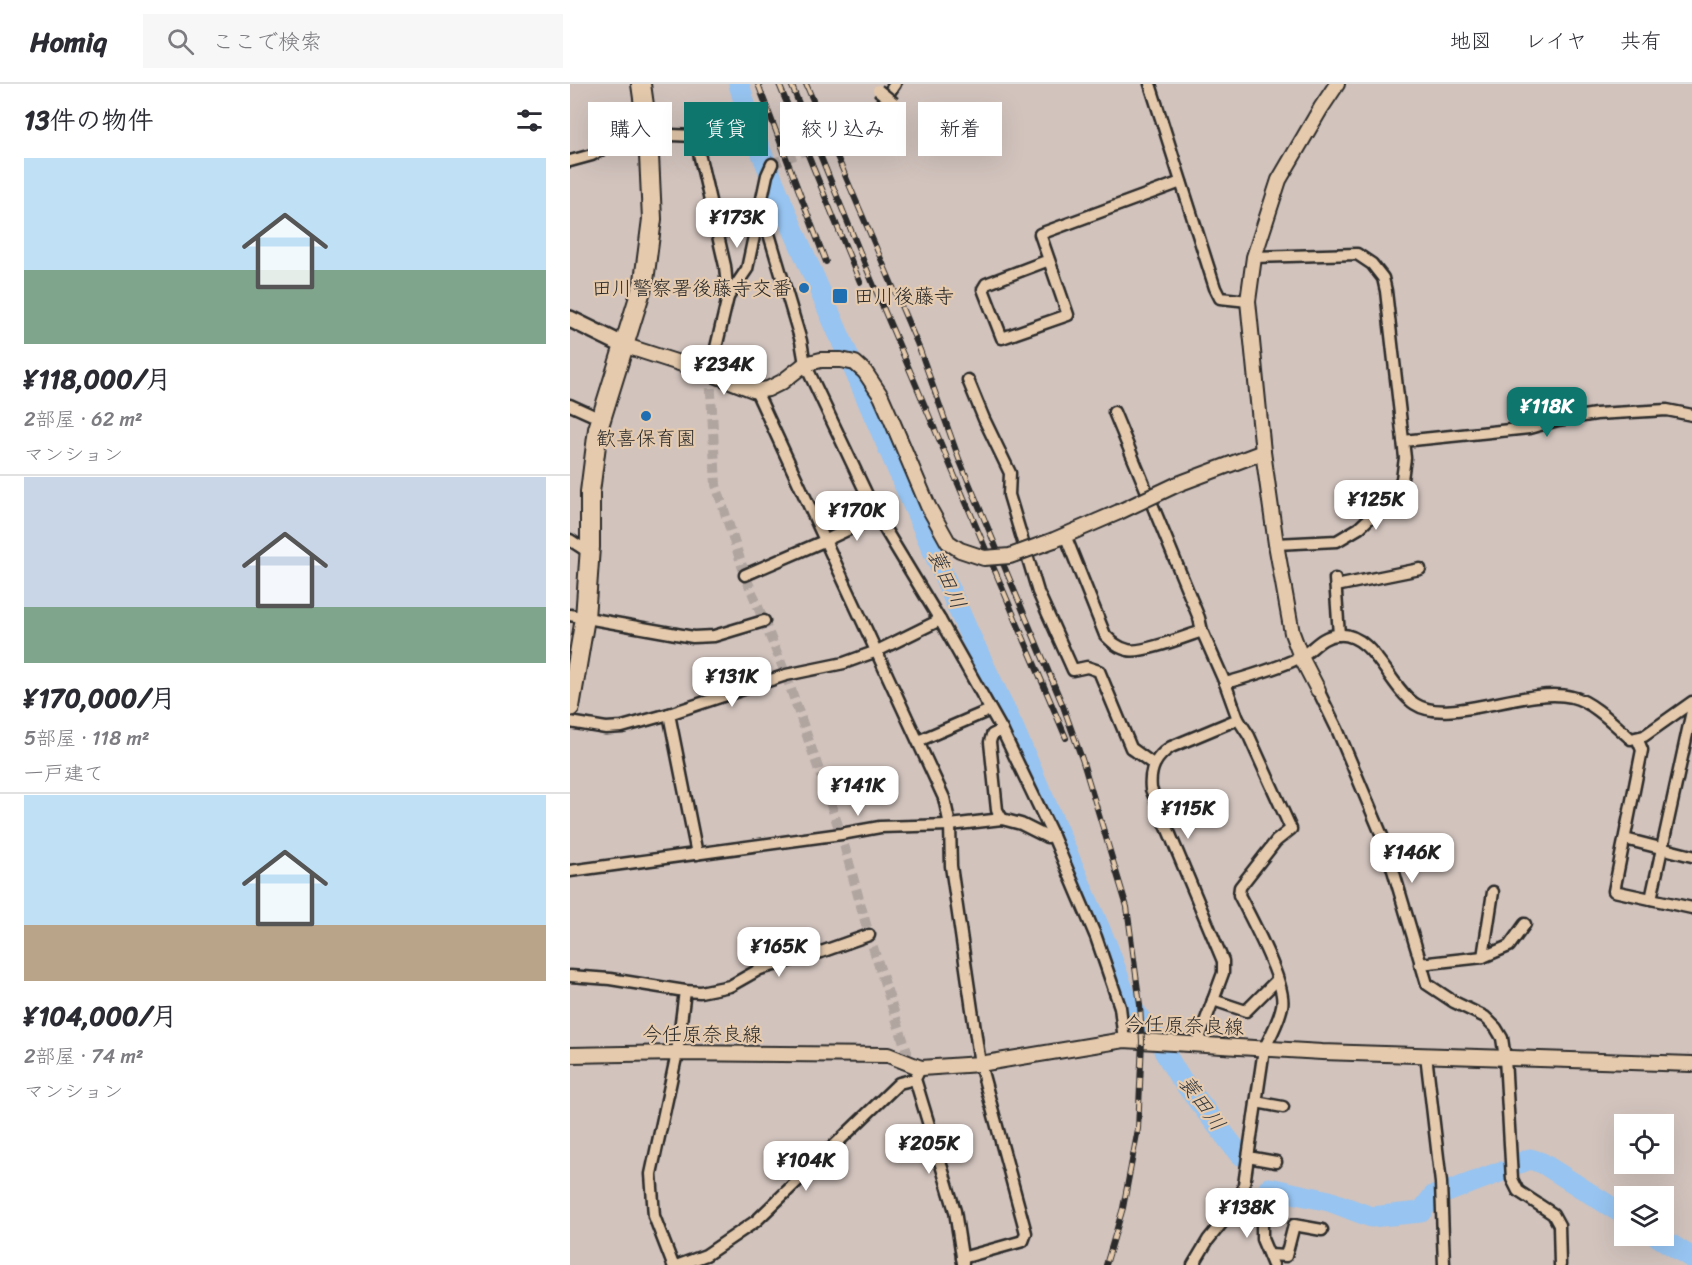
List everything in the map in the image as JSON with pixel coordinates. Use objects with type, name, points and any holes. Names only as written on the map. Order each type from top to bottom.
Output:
[{"type":"highway","points":[[641,84],[644,102]]},
{"type":"highway","points":[[570,707],[578,616],[590,553],[590,492],[601,419],[644,281],[652,219],[649,156]]},
{"type":"main road","points":[[1318,690],[1292,633],[1263,452],[1248,301],[1254,257],[1280,180],[1337,84]]},
{"type":"main road","points":[[570,319],[623,345],[710,373],[756,391],[768,389],[782,382],[805,364],[821,360],[855,363],[865,372],[881,396],[928,506],[948,542],[960,550],[984,558],[1010,556],[1060,538],[1178,484],[1263,452]]},
{"type":"main road","name":"今任原奈良線","points":[[570,1055],[677,1053],[888,1055],[918,1073],[1124,1040],[1426,1055],[1692,1064]]},
{"type":"street","points":[[882,102],[895,84]]},
{"type":"street","points":[[1150,84],[1215,288],[1220,298],[1248,301]]},
{"type":"street","points":[[876,87],[894,102]]},
{"type":"street","points":[[672,135],[695,136],[725,266],[728,297],[710,373]]},
{"type":"street","points":[[570,161],[588,156]]},
{"type":"street","points":[[728,297],[747,269],[767,175],[772,164]]},
{"type":"street","points":[[1049,260],[986,284],[983,289],[1002,338],[1068,315],[1049,260],[1040,234],[1181,182]]},
{"type":"street","points":[[761,207],[801,341],[805,364],[877,516],[940,620],[1002,730],[1053,836],[1100,947],[1120,1007],[1124,1040]]},
{"type":"street","points":[[1254,257],[1357,254],[1372,264],[1383,279],[1386,291],[1405,458],[1402,479],[1394,495],[1359,528],[1337,541],[1276,544]]},
{"type":"street","points":[[969,380],[984,419],[1010,473],[1009,495],[1038,592],[1073,670],[1087,667],[1099,671],[1131,748],[1154,764]]},
{"type":"street","points":[[680,1265],[706,1256],[756,1221],[899,1083],[918,1073],[955,1211],[962,1261],[1023,1241],[1026,1233],[980,1064],[951,866],[950,825],[944,798],[756,391]]},
{"type":"street","points":[[570,405],[601,419]]},
{"type":"street","points":[[1403,441],[1529,429],[1558,420],[1596,414],[1667,411],[1692,415]]},
{"type":"street","points":[[1114,412],[1238,719],[1249,736],[1291,829],[1276,841],[1240,887],[1239,895],[1262,939],[1282,995],[1283,1005],[1264,1048],[1242,1198],[1208,1240],[1193,1265]]},
{"type":"street","points":[[745,574],[877,516]]},
{"type":"street","points":[[1060,538],[1105,635],[1115,645],[1131,651],[1145,649],[1202,631]]},
{"type":"street","points":[[570,540],[590,553]]},
{"type":"street","points":[[1339,635],[1335,582],[1420,569]]},
{"type":"street","points":[[578,616],[693,637],[714,636],[764,621]]},
{"type":"street","points":[[570,722],[606,728],[622,727],[669,714],[786,675],[844,663],[877,651],[940,620]]},
{"type":"street","points":[[1225,683],[1301,657],[1323,638],[1347,635],[1366,645],[1396,686],[1415,704],[1428,710],[1450,712],[1536,695],[1572,697],[1588,704],[1631,739],[1644,736],[1692,702]]},
{"type":"street","points":[[1318,690],[1385,843],[1427,984],[1485,1017],[1502,1038],[1512,1179],[1518,1191],[1553,1214],[1559,1225],[1560,1265]]},
{"type":"street","points":[[918,741],[990,710]]},
{"type":"street","points":[[1651,899],[1692,711]]},
{"type":"street","points":[[669,714],[697,854]]},
{"type":"street","points":[[1197,1044],[1222,973],[1222,961],[1151,789],[1150,777],[1154,764],[1162,753],[1171,747],[1238,719]]},
{"type":"street","points":[[1002,730],[992,735],[990,742],[997,810],[1002,819]]},
{"type":"street","points":[[1637,738],[1642,750],[1614,891],[1692,908]]},
{"type":"street","points":[[570,871],[880,827],[950,825],[1002,819],[1020,824],[1047,837],[1053,836]]},
{"type":"street","points":[[1625,839],[1692,855]]},
{"type":"street","points":[[1484,957],[1493,892]]},
{"type":"street","points":[[1420,964],[1484,957],[1509,945],[1525,924]]},
{"type":"street","points":[[570,976],[610,979],[700,992],[730,986],[760,969],[821,952],[869,934]]},
{"type":"street","points":[[1213,1000],[1246,1011],[1277,980]]},
{"type":"street","points":[[673,1265],[654,1216],[651,1174],[677,1053],[685,991]]},
{"type":"street","points":[[1426,1055],[1441,1183],[1444,1265]]},
{"type":"street","points":[[1256,1102],[1283,1107]]},
{"type":"street","points":[[1248,1157],[1276,1162]]},
{"type":"street","points":[[1242,1198],[1256,1207],[1262,1224],[1262,1239],[1271,1260],[1286,1256],[1294,1225],[1322,1230]]},
{"type":"waterway","name":"蓑田川","points":[[739,84],[753,132],[790,222],[967,629],[1013,727],[1107,946],[1128,1003],[1153,1034]]},
{"type":"waterway","name":"蓑田川","points":[[1164,1051],[1178,1075],[1240,1155]]},
{"type":"waterway","name":"蓑田川","points":[[1520,1163],[1530,1159],[1542,1163],[1614,1209]]},
{"type":"waterway","name":"蓑田川","points":[[1447,1192],[1500,1172]]},
{"type":"waterway","name":"蓑田川","points":[[1269,1188],[1329,1201],[1371,1217],[1421,1212],[1433,1196]]},
{"type":"waterway","name":"蓑田川","points":[[1673,1246],[1692,1258]]},
{"type":"tunnel","points":[[772,164],[792,156]]},
{"type":"tunnel","points":[[710,373],[716,485],[745,575],[786,675],[841,834],[869,935],[907,1052],[905,1060]]},
{"type":"railway","points":[[758,84],[826,262]]},
{"type":"railway","points":[[779,84],[860,282]]},
{"type":"railway","points":[[791,84],[871,279],[1066,738]]},
{"type":"railway","points":[[806,84],[920,350],[959,459],[1063,706],[1082,759],[1127,907],[1140,1005],[1142,1041],[1138,1129],[1123,1208],[1106,1265]]},
{"type":"place","name":"田川警察署後藤寺交番","points":[[804,288]]},
{"type":"place","name":"田川後藤寺","points":[[840,296]]},
{"type":"place","name":"歓喜保育園","points":[[646,416]]}]
